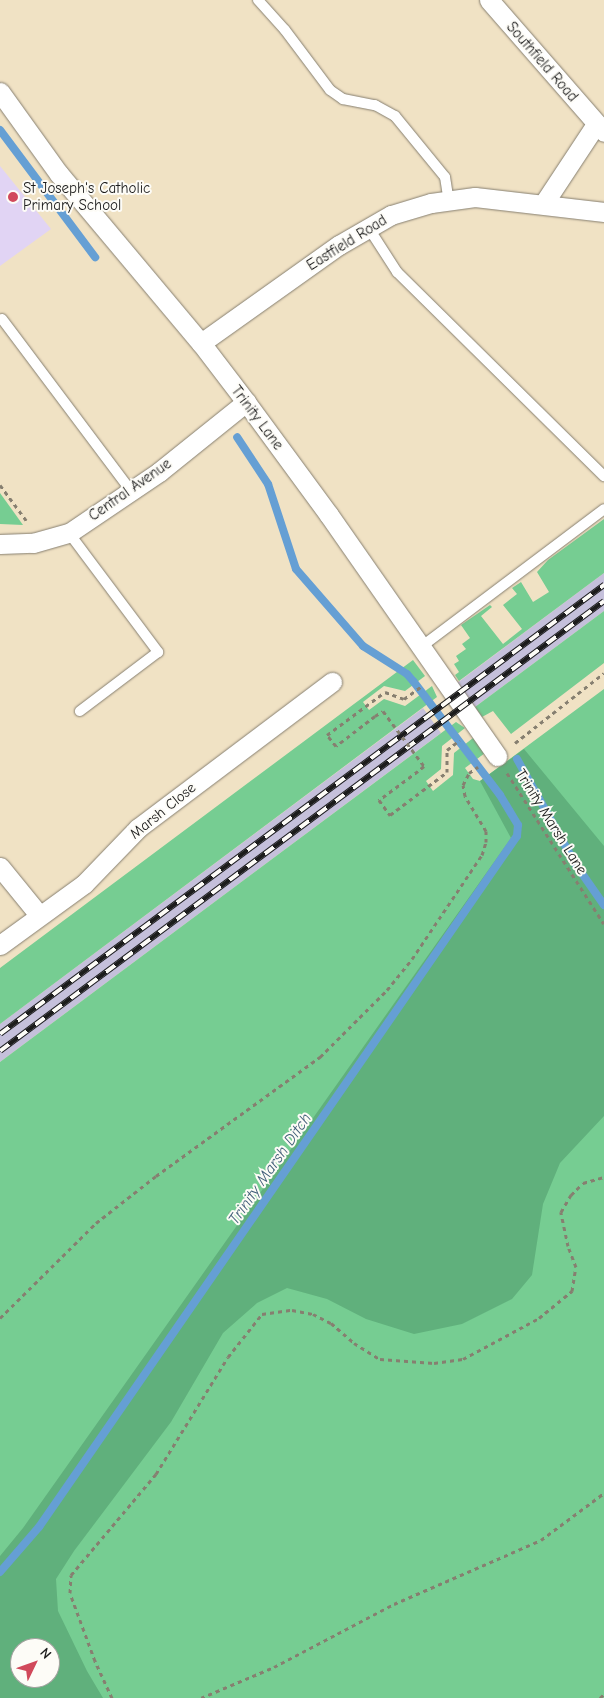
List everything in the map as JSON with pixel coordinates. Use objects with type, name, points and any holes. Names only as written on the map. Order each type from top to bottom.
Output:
[{"type":"street","name":"Southfield Road","points":[[489,0],[600,128],[544,204]]},
{"type":"street","name":"Trinity Lane","points":[[0,92],[59,174],[201,343],[246,402],[329,515],[498,756]]},
{"type":"street","name":"Eastfield Road","points":[[201,343],[339,245],[391,215],[449,201],[475,197],[604,212]]},
{"type":"street","name":"Central Avenue","points":[[0,544],[42,541],[69,533],[159,472],[246,402]]},
{"type":"street","name":"Marsh Close","points":[[0,945],[84,884],[138,828],[332,682]]},
{"type":"street","points":[[0,867],[39,915]]},
{"type":"lane","points":[[258,0],[285,30],[330,90],[343,99],[375,105],[395,116],[445,178],[449,201]]},
{"type":"lane","points":[[368,227],[397,272],[604,476]]},
{"type":"lane","points":[[2,319],[131,491]]},
{"type":"lane","points":[[421,647],[604,509]]},
{"type":"lane","points":[[69,533],[158,652],[80,711]]},
{"type":"path","points":[[0,485],[42,541]]},
{"type":"path","points":[[498,756],[604,673]]},
{"type":"path","points":[[428,681],[404,699],[385,692],[328,735],[336,746],[382,710],[424,766],[379,800],[390,815],[447,772],[447,750],[450,748]]},
{"type":"path","name":"Trinity Marsh Lane","points":[[498,756],[520,796],[546,832],[588,902],[604,924]]},
{"type":"path","points":[[0,1318],[96,1223],[156,1176],[320,1057],[387,990],[412,959],[482,855],[486,842],[486,831],[465,796],[464,785],[469,773]]},
{"type":"path","points":[[112,1698],[95,1661],[70,1593],[71,1576],[156,1474],[228,1357],[262,1314],[292,1310],[313,1314],[331,1323],[354,1343],[380,1359],[434,1362],[462,1358],[539,1318],[572,1291],[576,1267],[560,1212],[571,1195],[582,1183],[604,1177]]},
{"type":"path","points":[[201,1698],[274,1666],[394,1604],[541,1540],[604,1494]]},
{"type":"path","points":[[600,1698],[604,1694]]},
{"type":"shaded area","name":"St Joseph's Catholic Primary School","points":[[0,166],[51,229],[0,266]]},
{"type":"shaded area","points":[[604,573],[604,611],[475,707],[457,683]]},
{"type":"shaded area","points":[[423,708],[441,733],[0,1062],[0,1024]]},
{"type":"green space","points":[[0,493],[23,525],[0,524]]},
{"type":"green space","points":[[604,519],[604,573],[459,681],[455,675],[459,672],[454,664],[459,661],[456,656],[466,649],[462,644],[470,638],[461,625],[490,605],[492,607],[481,616],[503,644],[522,629],[503,605],[517,594],[512,588],[521,582],[533,602],[549,592],[537,572],[548,560]]},
{"type":"green space","points":[[604,611],[604,663],[511,734],[493,711],[482,717],[475,707]]},
{"type":"green space","points":[[413,660],[425,676],[405,691],[384,686],[363,702],[369,710],[384,699],[405,706],[432,686],[437,697],[0,1024],[0,968]]},
{"type":"green space","points":[[604,689],[604,1698],[0,1698],[0,1062],[456,722],[465,728],[442,746],[441,769],[426,781],[433,791],[453,775],[454,753],[473,738],[477,739],[485,753],[465,768],[473,779],[480,781]]},
{"type":"green space","points":[[524,749],[604,846],[604,1116],[560,1163],[543,1204],[532,1275],[512,1299],[462,1324],[414,1334],[366,1319],[327,1299],[287,1288],[257,1303],[223,1333],[171,1422],[74,1551],[56,1579],[58,1611],[87,1671],[103,1698],[0,1698],[0,1556],[23,1528],[511,838],[480,781]]},
{"type":"waterway","points":[[0,130],[95,257]]},
{"type":"waterway","name":"Trinity Marsh Ditch","points":[[0,1572],[39,1527],[517,836],[518,825],[500,795],[413,681],[407,674],[363,646],[296,569],[268,484],[237,437]]},
{"type":"waterway","points":[[517,759],[576,865],[604,905]]},
{"type":"railway","points":[[0,1034],[604,585]]},
{"type":"railway","points":[[0,1051],[604,601]]},
{"type":"place","name":"St Joseph's Catholic Primary School","points":[[13,197]]}]
